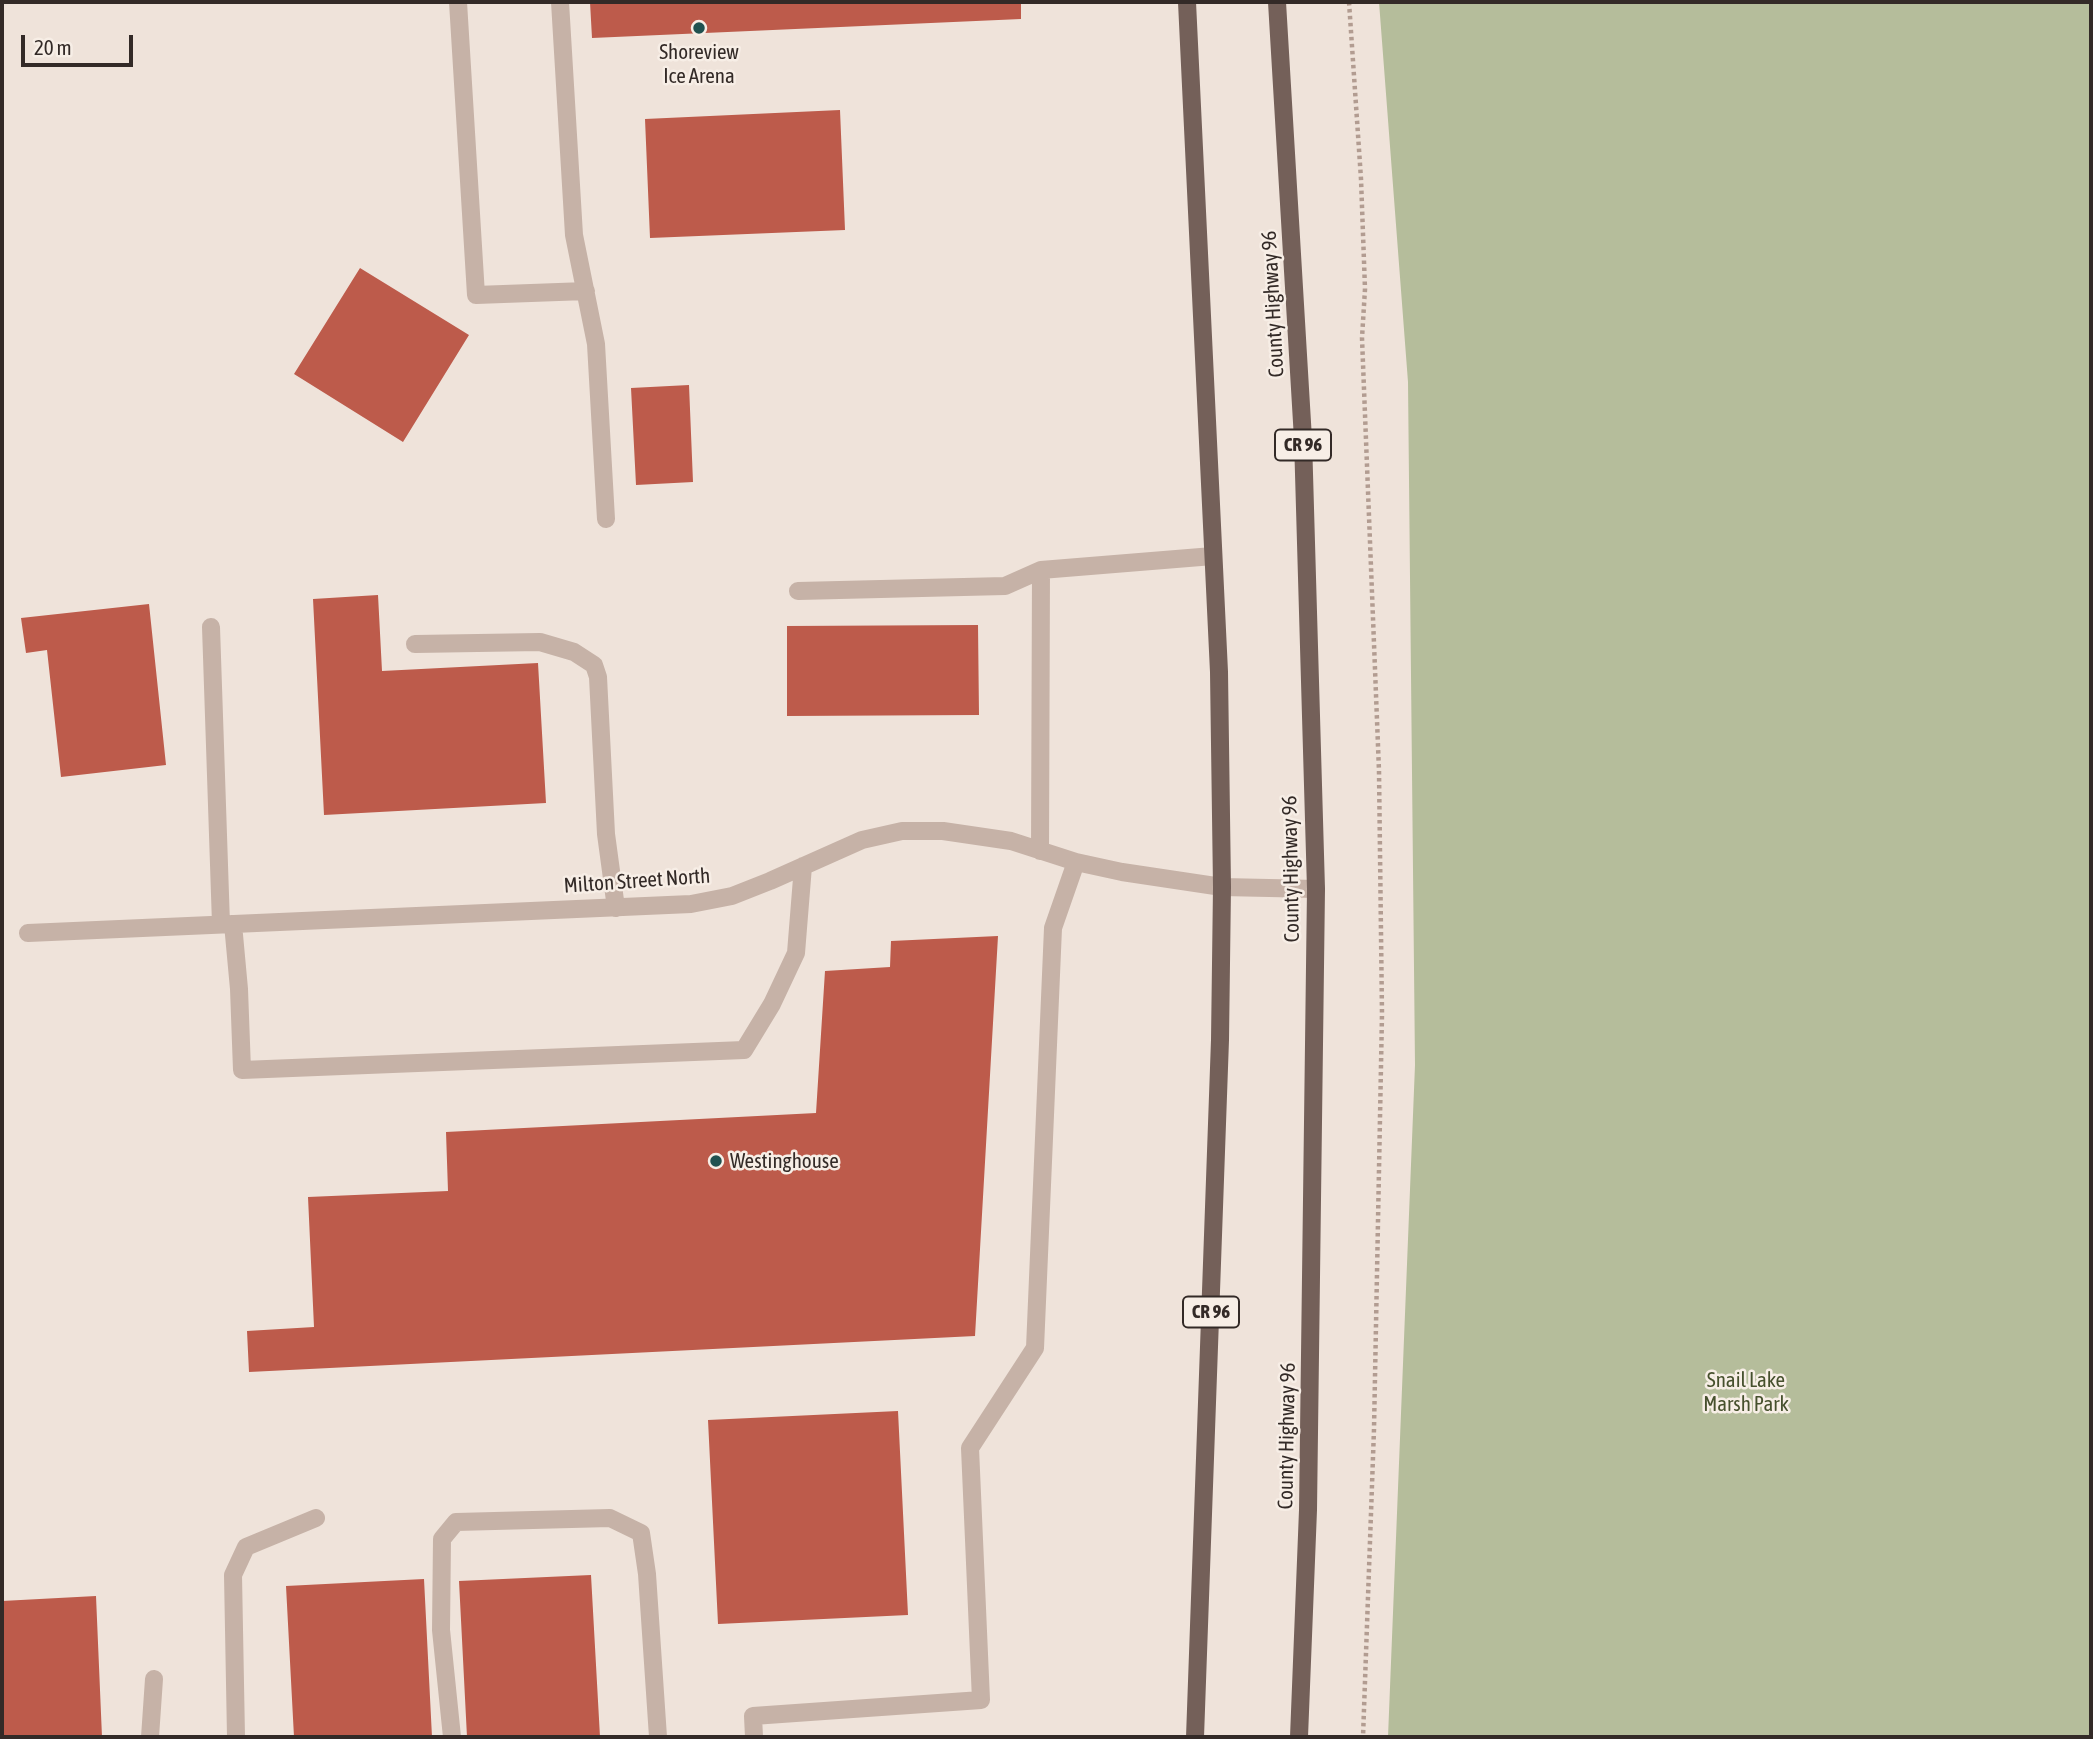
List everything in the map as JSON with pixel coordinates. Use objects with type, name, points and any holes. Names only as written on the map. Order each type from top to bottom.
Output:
[{"type":"main road","name":"CR 96","points":[[1187,2],[1219,672],[1222,887],[1220,1040],[1195,1737]]},
{"type":"main road","name":"County Highway 96","points":[[1277,2],[1303,439],[1316,889],[1308,1510],[1299,1737]]},
{"type":"street","points":[[458,2],[476,295],[586,291]]},
{"type":"street","points":[[560,2],[574,235],[596,344],[606,519]]},
{"type":"street","points":[[798,591],[1005,586],[1041,570],[1213,556]]},
{"type":"street","points":[[1040,850],[1041,570]]},
{"type":"street","points":[[211,627],[227,924],[239,989],[242,1070],[744,1050],[772,1004],[796,953],[803,866]]},
{"type":"street","points":[[415,643],[540,642],[574,652],[594,665],[598,677],[606,834],[616,908]]},
{"type":"street","name":"Milton Street North","points":[[28,933],[691,904],[732,895],[862,840],[902,831],[943,831],[1011,841],[1076,862],[1222,887],[1316,889]]},
{"type":"street","points":[[754,1737],[753,1716],[981,1700],[970,1448],[1035,1348],[1053,928],[1076,862]]},
{"type":"street","points":[[236,1737],[233,1575],[246,1547],[316,1518]]},
{"type":"street","points":[[452,1737],[441,1630],[442,1539],[456,1522],[610,1518],[641,1533],[647,1574],[658,1737]]},
{"type":"street","points":[[150,1737],[154,1679]]},
{"type":"path","points":[[1349,2],[1361,178],[1365,289],[1362,338],[1378,758],[1382,1014],[1374,1429],[1363,1737]]},
{"type":"green space","name":"Snail Lake Marsh Park","points":[[1379,2],[2091,2],[2091,1737],[1388,1737],[1415,1065],[1408,382]]},
{"type":"building","name":"Shoreview Ice Arena","points":[[590,2],[1021,2],[1021,19],[592,38]]},
{"type":"building","points":[[840,110],[845,230],[650,238],[645,119]]},
{"type":"building","points":[[360,268],[469,335],[403,442],[294,374]]},
{"type":"building","points":[[689,385],[693,482],[636,485],[631,388]]},
{"type":"building","points":[[378,595],[382,671],[538,663],[546,803],[324,815],[313,599]]},
{"type":"building","points":[[149,604],[166,765],[61,777],[47,650],[26,653],[21,618]]},
{"type":"building","points":[[978,625],[979,715],[787,716],[787,626]]},
{"type":"building","name":"Westinghouse","points":[[998,936],[975,1336],[249,1372],[247,1331],[314,1327],[308,1197],[448,1191],[446,1132],[816,1113],[825,971],[890,967],[891,941]]},
{"type":"building","points":[[898,1411],[908,1615],[718,1624],[708,1420]]},
{"type":"building","points":[[591,1575],[600,1737],[467,1737],[459,1581]]},
{"type":"building","points":[[424,1579],[432,1737],[294,1737],[286,1586]]},
{"type":"building","points":[[96,1596],[102,1737],[2,1737],[2,1601]]},
{"type":"place","name":"Shoreview Ice Arena","points":[[699,28]]},
{"type":"place","name":"Westinghouse","points":[[716,1161]]}]
